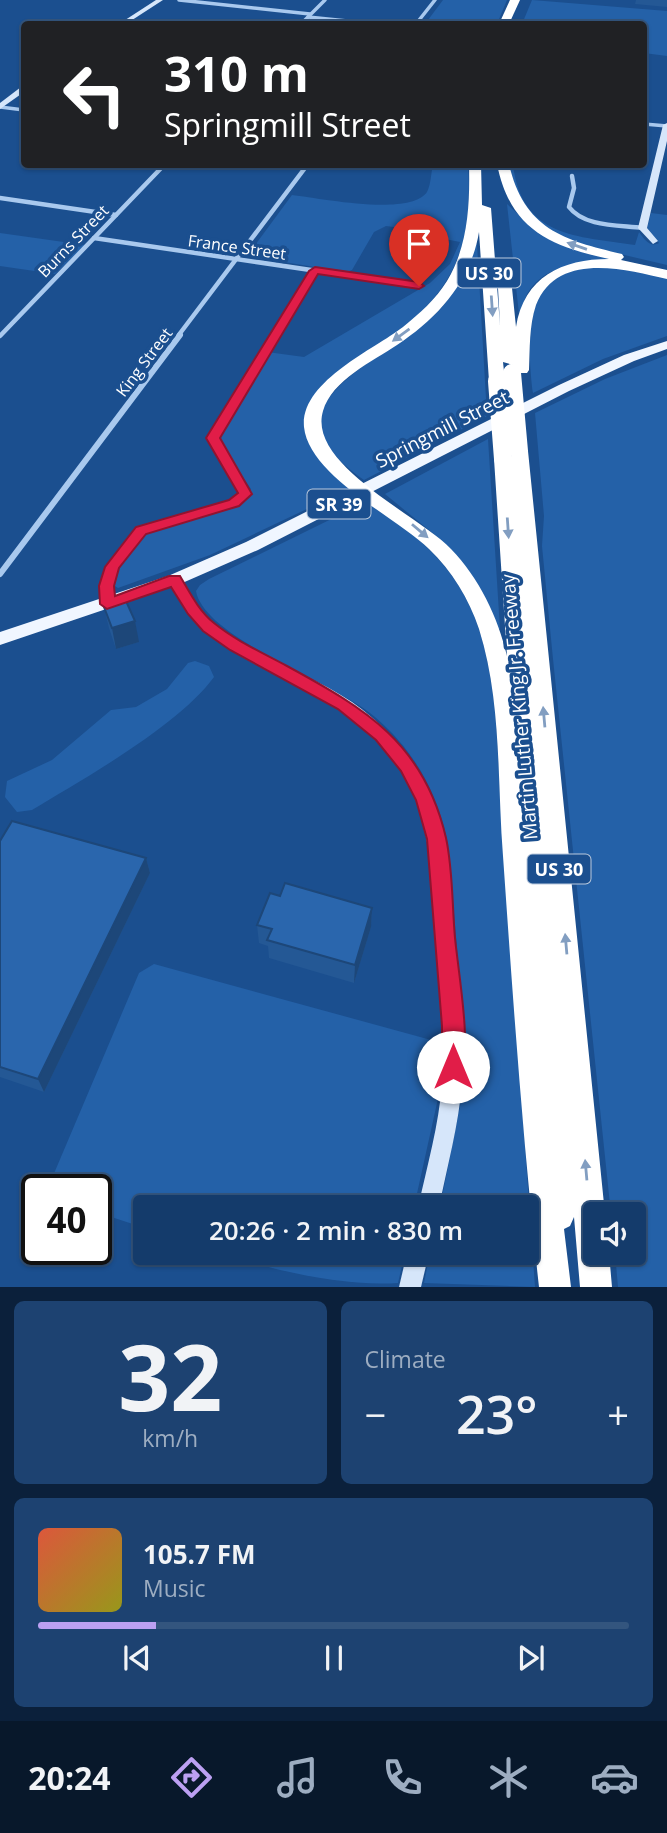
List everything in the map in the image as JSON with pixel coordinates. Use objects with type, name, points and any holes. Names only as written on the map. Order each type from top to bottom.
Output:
[{"type":"highway","points":[[505,21],[515,0]]},
{"type":"highway","points":[[515,21],[524,0]]},
{"type":"highway","points":[[474,168],[475,219],[465,259],[453,282],[436,304],[407,331],[332,384],[317,402],[312,415],[313,430],[323,454],[365,490],[421,531],[451,561],[481,610],[493,645],[505,734],[540,1170],[555,1287]]},
{"type":"highway","name":"Martin Luther King Jr. Freeway","points":[[482,168],[510,375]]},
{"type":"highway","name":"Martin Luther King Jr. Freeway","points":[[493,168],[516,452],[564,1287]]},
{"type":"highway","points":[[504,168],[511,200],[536,226],[556,238],[591,251],[667,268]]},
{"type":"highway","points":[[516,452],[510,375],[523,339],[529,305],[538,287],[552,275],[569,268],[599,264],[632,266],[667,275]]},
{"type":"highway","name":"Martin Luther King Jr. Freeway","points":[[516,452],[527,541],[596,1287]]},
{"type":"main road","name":"Springmill Street","points":[[0,639],[174,580],[281,533],[564,387],[667,345]]},
{"type":"street","points":[[127,21],[160,0]]},
{"type":"street","points":[[179,0],[351,21]]},
{"type":"street","points":[[304,21],[325,0]]},
{"type":"street","points":[[418,21],[435,0]]},
{"type":"street","points":[[0,107],[21,91]]},
{"type":"street","points":[[0,107],[21,110]]},
{"type":"street","points":[[642,228],[663,161],[667,126],[647,124]]},
{"type":"street","name":"Burns Street","points":[[0,335],[161,168]]},
{"type":"street","name":"King Street","points":[[0,574],[305,168]]},
{"type":"street","points":[[572,176],[574,188],[569,208],[574,215],[587,220],[642,228],[653,242]]},
{"type":"street","points":[[0,198],[116,215]]},
{"type":"street","name":"France Street","points":[[94,238],[419,286]]},
{"type":"street","points":[[107,604],[108,573],[141,530],[234,503],[246,494],[213,438],[315,271]]},
{"type":"street","points":[[174,580],[193,611],[208,627],[242,649],[330,696],[364,719],[397,752],[425,799],[437,839],[454,1050],[448,1115],[431,1195]]},
{"type":"street","points":[[410,1287],[415,1265]]},
{"type":"shaded area","points":[[443,0],[507,0],[498,21],[427,21]]},
{"type":"shaded area","points":[[532,0],[667,11],[667,56],[647,53],[647,21],[523,21]]},
{"type":"shaded area","points":[[432,168],[468,168],[468,208],[463,243],[451,272],[435,297],[414,319],[326,383],[313,398],[306,412],[305,426],[315,452],[349,489],[210,555],[118,588],[112,584],[119,562],[146,530],[221,511],[235,505],[251,489],[219,443],[220,429],[267,352],[304,357],[430,283],[450,264],[460,242],[424,231],[386,226],[374,232],[352,270],[346,272],[247,256],[292,195],[384,205],[417,199],[427,192]]},
{"type":"shaded area","points":[[510,168],[514,168],[518,189],[528,207],[540,220],[573,235],[635,245],[639,232],[648,242],[656,244],[659,243],[647,228],[651,213],[667,215],[667,265],[586,246],[553,233],[522,209]]},
{"type":"shaded area","points":[[507,204],[538,232],[582,251],[624,261],[583,263],[557,269],[535,283],[519,314]]},
{"type":"shaded area","points":[[0,233],[85,245],[55,274],[0,266]]},
{"type":"shaded area","points":[[474,243],[477,244],[487,416],[364,480],[332,452],[321,427],[325,404],[342,384],[366,364],[421,326],[443,306],[457,284]]},
{"type":"shaded area","points":[[607,266],[667,278],[667,336],[603,359],[533,393],[531,331],[533,315],[544,288],[554,278],[566,272]]},
{"type":"shaded area","points":[[667,355],[667,1287],[618,1287],[616,1265],[646,1265],[646,1202],[610,1202],[542,546],[544,516],[535,413],[605,379]]},
{"type":"shaded area","points":[[488,439],[500,629],[495,629],[435,535],[385,494]]},
{"type":"shaded area","points":[[368,501],[428,548],[463,593],[481,636],[496,719],[528,1195],[442,1195],[461,1101],[464,1029],[448,844],[438,808],[423,775],[402,744],[375,717],[246,643],[222,626],[204,609],[196,591],[209,579]]},
{"type":"shaded area","points":[[195,661],[209,666],[214,677],[178,714],[155,732],[32,810],[17,812],[5,797],[7,781],[52,760],[111,710],[136,707],[167,689],[188,663]]},
{"type":"shaded area","points":[[154,964],[442,1043],[437,1103],[417,1195],[133,1195],[133,1224],[112,1217],[112,1174],[54,1174],[139,973]]},
{"type":"shaded area","points":[[262,1265],[402,1265],[398,1283],[377,1284],[308,1276]]},
{"type":"shaded area","points":[[428,1265],[533,1265],[535,1287],[424,1283]]},
{"type":"building","points":[[126,601],[135,621],[112,628],[104,607]]},
{"type":"building","points":[[12,821],[146,858],[38,1079],[0,1067],[0,841]]},
{"type":"building","points":[[285,883],[372,908],[355,965],[267,940],[272,929],[257,925],[270,893],[280,896]]},
{"type":"route","points":[[419,286],[315,271],[215,430],[214,443],[246,494],[234,503],[141,530],[108,573],[106,586],[107,604],[174,580],[193,611],[208,627],[236,646],[344,705],[364,719],[397,752],[425,799],[437,839],[453,1026],[453,1067]]}]
